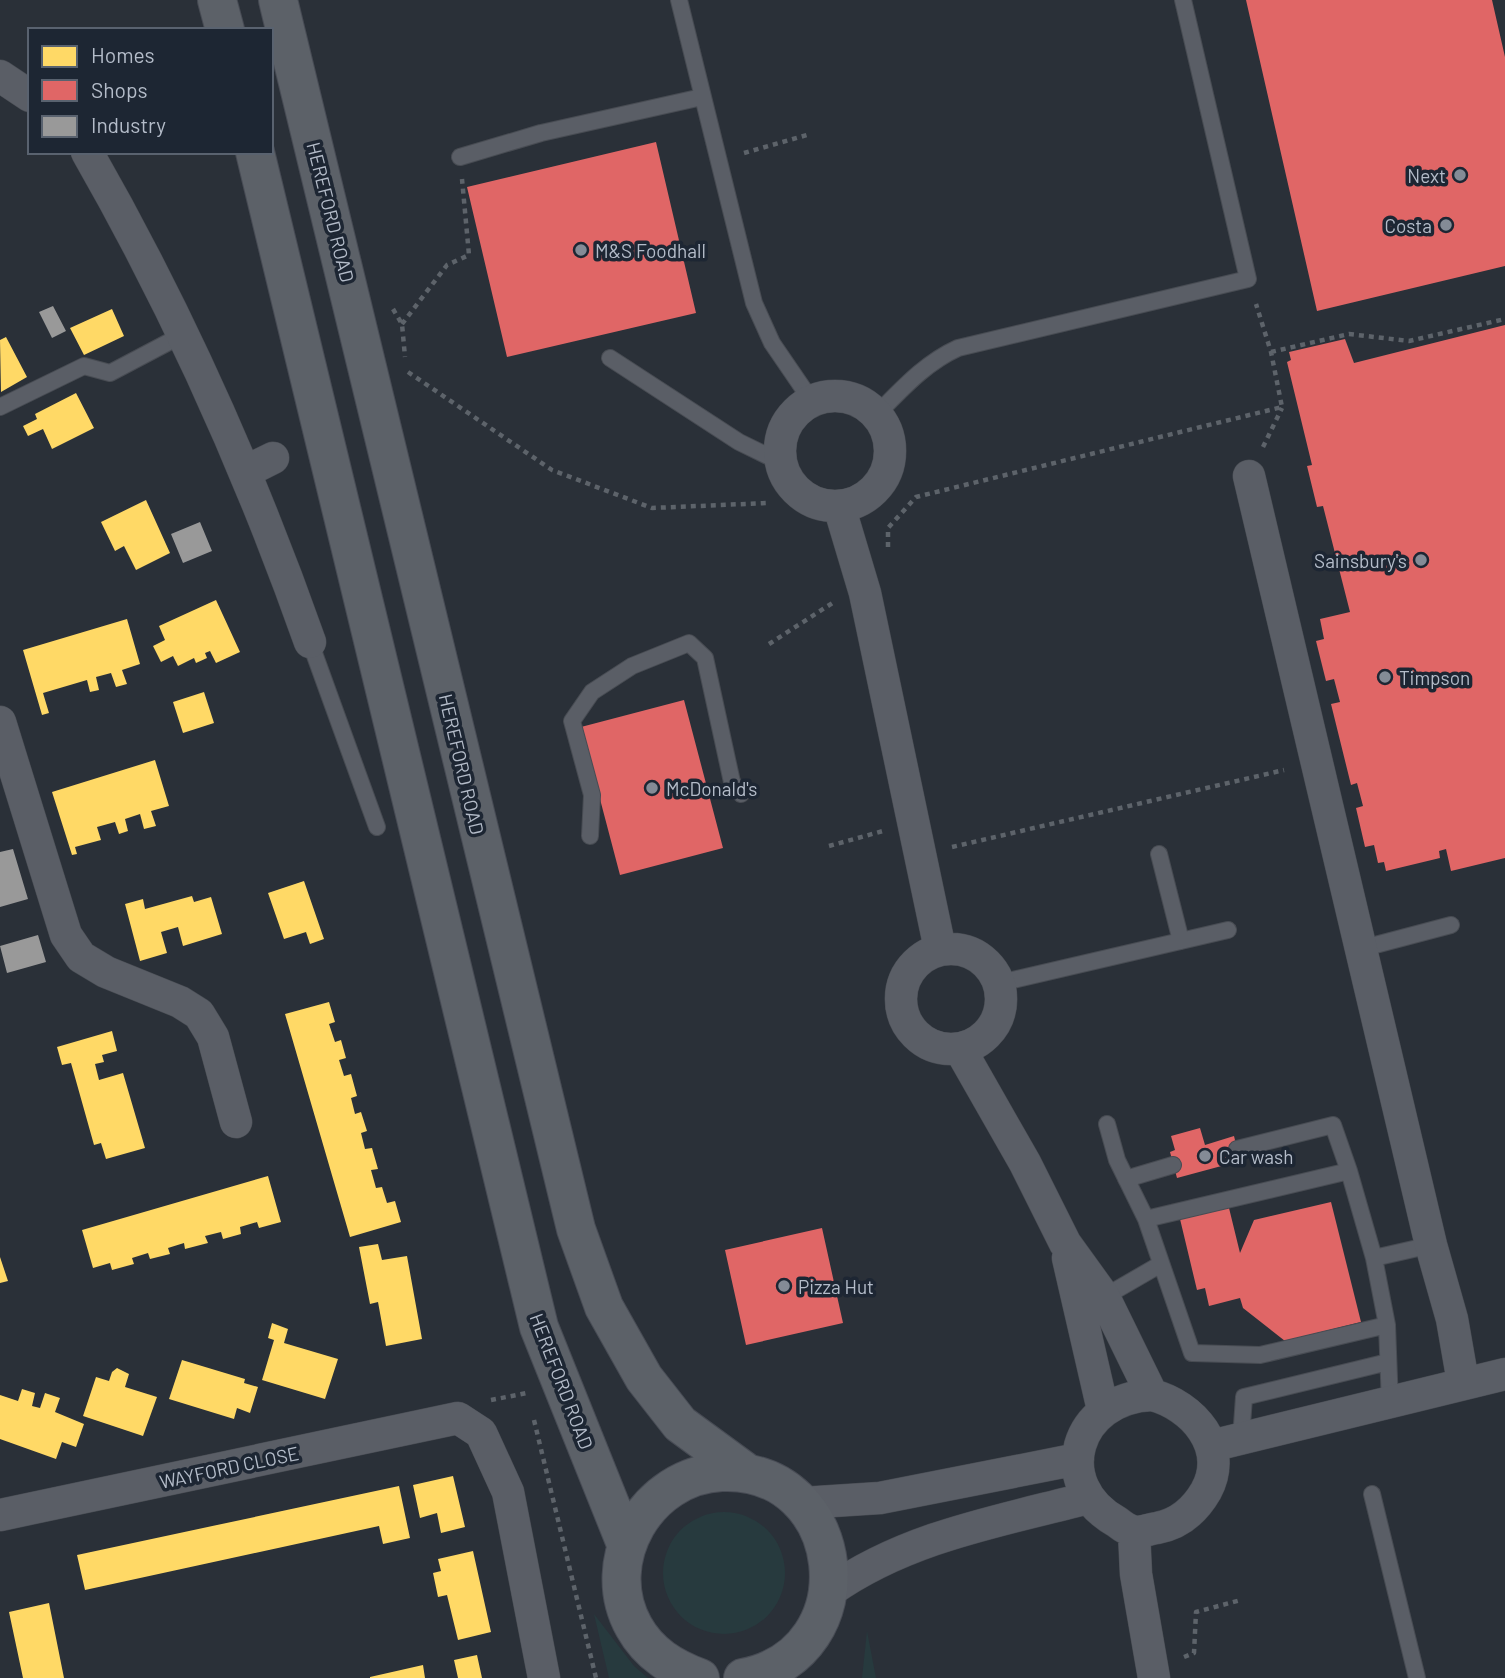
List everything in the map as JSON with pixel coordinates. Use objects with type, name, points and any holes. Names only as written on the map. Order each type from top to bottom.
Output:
[{"type":"main road","points":[[218,0],[225,28]]},
{"type":"main road","name":"HEREFORD ROAD","points":[[278,0],[366,355],[476,826],[576,1229],[604,1307],[644,1378],[680,1424],[747,1473]]},
{"type":"main road","name":"HEREFORD ROAD","points":[[255,154],[539,1327],[626,1544]]},
{"type":"main road","points":[[700,1678],[675,1668],[654,1653],[634,1628],[624,1603],[622,1567],[626,1544],[642,1513],[666,1491],[697,1475],[722,1472],[747,1473],[779,1486],[802,1503],[822,1534],[830,1565],[830,1591],[813,1634],[802,1678]]},
{"type":"main road","points":[[743,1678],[761,1675],[790,1659],[813,1634]]},
{"type":"street","points":[[0,76],[28,95]]},
{"type":"street","points":[[88,154],[142,247],[184,334],[272,534],[310,642]]},
{"type":"street","points":[[828,395],[846,396],[863,402],[877,414],[886,428],[891,446],[886,471],[871,492],[856,502],[839,506],[816,502],[796,490],[780,462],[779,443],[785,426],[796,411],[811,400],[828,395]]},
{"type":"street","points":[[245,472],[273,458]]},
{"type":"street","points":[[1249,476],[1431,1245],[1452,1319],[1463,1382]]},
{"type":"street","points":[[839,506],[865,593],[940,949]]},
{"type":"street","points":[[0,722],[66,935],[81,957],[97,967],[180,1002],[199,1014],[213,1037],[236,1122]]},
{"type":"street","points":[[959,948],[977,955],[991,967],[1000,984],[1002,1000],[999,1017],[990,1032],[976,1043],[960,1049],[944,1049],[928,1044],[915,1034],[906,1021],[901,1005],[902,989],[909,971],[922,957],[940,949],[959,948]]},
{"type":"street","points":[[960,1049],[1026,1163],[1065,1243],[1104,1297],[1152,1395]]},
{"type":"street","points":[[1065,1243],[1103,1410]]},
{"type":"street","points":[[1211,1446],[1390,1405],[1463,1382],[1505,1374]]},
{"type":"street","points":[[1152,1395],[1172,1400],[1190,1411],[1203,1427],[1211,1446],[1213,1467],[1208,1486],[1198,1504],[1183,1518],[1164,1527],[1134,1532],[1103,1514],[1088,1498],[1080,1479],[1078,1459],[1086,1432],[1103,1410],[1118,1400],[1152,1395]]},
{"type":"street","name":"WAYFORD CLOSE","points":[[0,1515],[458,1419],[481,1433],[508,1492],[544,1678]]},
{"type":"street","points":[[802,1503],[880,1498],[1078,1459]]},
{"type":"street","points":[[830,1591],[858,1571],[917,1543],[1088,1498]]},
{"type":"street","points":[[1134,1532],[1136,1574],[1154,1678]]},
{"type":"lane","points":[[679,0],[754,303],[772,343],[811,400]]},
{"type":"lane","points":[[877,414],[938,357],[958,348],[1248,279],[1184,0]]},
{"type":"lane","points":[[460,157],[541,133],[702,97]]},
{"type":"lane","points":[[0,407],[84,366],[110,373],[184,334]]},
{"type":"lane","points":[[610,358],[739,442],[780,462]]},
{"type":"lane","points":[[310,642],[377,827]]},
{"type":"lane","points":[[590,836],[592,795],[572,721],[592,692],[632,666],[689,643],[705,658],[732,782],[741,794]]},
{"type":"lane","points":[[1159,854],[1181,941]]},
{"type":"lane","points":[[1360,949],[1451,925]]},
{"type":"lane","points":[[1000,984],[1228,930]]},
{"type":"lane","points":[[1107,1124],[1126,1179],[1146,1219],[1192,1353],[1260,1355],[1387,1325]]},
{"type":"lane","points":[[1237,1149],[1334,1125],[1374,1258],[1387,1325],[1390,1405]]},
{"type":"lane","points":[[1126,1179],[1173,1165]]},
{"type":"lane","points":[[1146,1219],[1349,1171]]},
{"type":"lane","points":[[1374,1258],[1431,1245]]},
{"type":"lane","points":[[1104,1297],[1161,1264]]},
{"type":"lane","points":[[1241,1439],[1244,1397],[1388,1362]]},
{"type":"lane","points":[[1373,1494],[1417,1678]]},
{"type":"path","points":[[718,161],[807,135]]},
{"type":"path","points":[[401,324],[447,265],[469,255],[460,157]]},
{"type":"path","points":[[1248,279],[1271,352],[1282,407],[1249,476]]},
{"type":"path","points":[[1271,352],[1349,334],[1409,341],[1505,319]]},
{"type":"path","points":[[407,372],[552,470],[652,508],[767,503]]},
{"type":"path","points":[[888,552],[888,528],[916,497],[1282,407]]},
{"type":"path","points":[[769,644],[838,600],[865,593]]},
{"type":"path","points":[[921,854],[1316,763]]},
{"type":"path","points":[[829,846],[887,830]]},
{"type":"path","points":[[1179,1644],[1183,1657],[1194,1653],[1196,1612],[1241,1601]]},
{"type":"green space","points":[[724,1512],[747,1517],[767,1530],[780,1550],[785,1573],[780,1596],[767,1616],[747,1629],[724,1634],[701,1629],[681,1616],[668,1596],[663,1573],[668,1550],[681,1530],[701,1517]]},
{"type":"green space","points":[[594,1614],[634,1666],[648,1678],[609,1678]]},
{"type":"green space","points":[[867,1631],[876,1678],[862,1678]]},
{"type":"building: Homes","points":[[112,309],[124,336],[84,355],[70,328]]},
{"type":"building: Homes","points":[[6,337],[27,377],[1,392],[0,340]]},
{"type":"building: Homes","points":[[76,393],[94,428],[52,449],[43,429],[28,436],[23,426],[37,419],[35,414]]},
{"type":"building: Homes","points":[[146,500],[170,553],[136,570],[124,546],[115,551],[101,522]]},
{"type":"building: Homes","points":[[216,600],[240,652],[216,663],[210,651],[205,653],[207,658],[196,663],[194,658],[178,666],[173,656],[161,662],[153,646],[165,640],[159,626]]},
{"type":"building: Homes","points":[[127,619],[140,664],[122,670],[127,684],[116,687],[111,673],[96,677],[99,690],[90,692],[87,680],[43,693],[49,713],[42,715],[23,650]]},
{"type":"building: Homes","points":[[204,692],[214,723],[183,733],[173,702]]},
{"type":"building: Homes","points":[[155,760],[169,806],[151,811],[156,826],[144,829],[140,814],[125,819],[128,831],[119,834],[115,822],[97,827],[101,840],[75,847],[77,854],[72,855],[52,792]]},
{"type":"building: Homes","points":[[304,881],[324,939],[310,944],[306,932],[284,939],[268,893]]},
{"type":"building: Homes","points":[[192,896],[194,902],[211,897],[222,934],[183,946],[178,927],[161,932],[167,953],[140,961],[125,904],[143,899],[145,909]]},
{"type":"building: Homes","points":[[329,1002],[335,1022],[329,1024],[335,1042],[341,1040],[346,1058],[339,1060],[344,1076],[351,1074],[357,1096],[351,1098],[355,1114],[361,1112],[367,1131],[361,1133],[365,1149],[372,1148],[378,1169],[371,1170],[376,1188],[382,1187],[387,1203],[395,1201],[401,1222],[350,1237],[285,1014]]},
{"type":"building: Homes","points":[[112,1031],[117,1051],[102,1055],[104,1062],[95,1064],[99,1080],[123,1073],[145,1148],[106,1159],[101,1143],[94,1145],[71,1063],[62,1065],[57,1047]]},
{"type":"building: Homes","points":[[268,1176],[281,1222],[259,1228],[257,1222],[240,1227],[241,1234],[223,1239],[221,1232],[205,1236],[208,1243],[185,1249],[184,1243],[168,1248],[170,1254],[150,1259],[148,1253],[132,1258],[134,1264],[112,1270],[110,1263],[93,1268],[82,1230]]},
{"type":"building: Homes","points":[[378,1244],[382,1260],[407,1256],[422,1339],[386,1346],[378,1302],[370,1304],[359,1247]]},
{"type":"building: Homes","points":[[0,1257],[8,1281],[0,1283]]},
{"type":"building: Homes","points":[[272,1323],[288,1329],[284,1343],[338,1359],[325,1399],[262,1380],[274,1340],[268,1338]]},
{"type":"building: Homes","points":[[182,1360],[245,1379],[244,1383],[258,1387],[250,1413],[237,1408],[234,1419],[169,1399]]},
{"type":"building: Homes","points":[[117,1368],[129,1374],[125,1387],[157,1397],[143,1436],[83,1416],[96,1377],[109,1381],[112,1372]]},
{"type":"building: Homes","points":[[22,1389],[35,1393],[32,1406],[40,1408],[45,1393],[60,1398],[55,1412],[84,1424],[76,1447],[62,1442],[56,1459],[0,1439],[0,1395],[18,1401]]},
{"type":"building: Homes","points":[[453,1476],[465,1527],[441,1533],[437,1513],[420,1518],[413,1485]]},
{"type":"building: Homes","points":[[399,1486],[410,1538],[383,1544],[379,1526],[85,1590],[77,1555]]},
{"type":"building: Homes","points":[[473,1551],[491,1632],[458,1640],[447,1595],[438,1597],[433,1573],[441,1571],[438,1559]]},
{"type":"building: Homes","points":[[49,1603],[64,1678],[23,1678],[9,1612]]},
{"type":"building: Homes","points":[[477,1655],[482,1678],[458,1678],[454,1660]]},
{"type":"building: Homes","points":[[423,1665],[425,1678],[370,1678],[370,1677]]},
{"type":"building: Shops","points":[[1246,0],[1492,0],[1505,57],[1505,266],[1317,311]]},
{"type":"building: Shops","name":"M&S Foodhall","points":[[656,142],[696,313],[507,357],[467,187]]},
{"type":"building: Shops","name":"Sainsbury's","points":[[1505,325],[1505,858],[1451,871],[1446,849],[1439,851],[1440,858],[1386,871],[1384,862],[1378,863],[1374,845],[1365,847],[1356,808],[1363,806],[1357,783],[1351,785],[1331,704],[1340,702],[1334,679],[1326,681],[1316,641],[1324,639],[1320,619],[1350,612],[1323,506],[1317,507],[1307,466],[1312,465],[1287,362],[1291,360],[1289,352],[1345,339],[1354,363]]},
{"type":"building: Shops","name":"McDonald's","points":[[684,700],[723,848],[620,875],[581,727]]},
{"type":"building: Shops","name":"Car wash","points":[[1200,1128],[1205,1145],[1234,1136],[1240,1161],[1177,1178],[1170,1152],[1175,1150],[1171,1136]]},
{"type":"building: Shops","points":[[1331,1202],[1361,1322],[1285,1341],[1243,1308],[1240,1298],[1209,1306],[1205,1288],[1197,1290],[1180,1219],[1229,1208],[1240,1253],[1254,1220]]},
{"type":"building: Shops","name":"Pizza Hut","points":[[822,1228],[843,1323],[746,1345],[725,1250]]},
{"type":"building: Industry","points":[[53,306],[66,331],[52,338],[39,312]]},
{"type":"building: Industry","points":[[200,522],[212,551],[183,563],[171,534]]},
{"type":"building: Industry","points":[[13,849],[28,899],[0,907],[0,852]]},
{"type":"building: Industry","points":[[38,935],[46,962],[7,973],[0,946]]},
{"type":"place","name":"Next","points":[[1460,175]]},
{"type":"place","name":"Costa","points":[[1446,225]]},
{"type":"place","name":"M&S Foodhall","points":[[581,250]]},
{"type":"place","name":"Sainsbury's","points":[[1421,560]]},
{"type":"place","name":"Timpson","points":[[1385,677]]},
{"type":"place","name":"McDonald's","points":[[652,788]]},
{"type":"place","name":"Car wash","points":[[1205,1156]]},
{"type":"place","name":"Pizza Hut","points":[[784,1286]]}]
